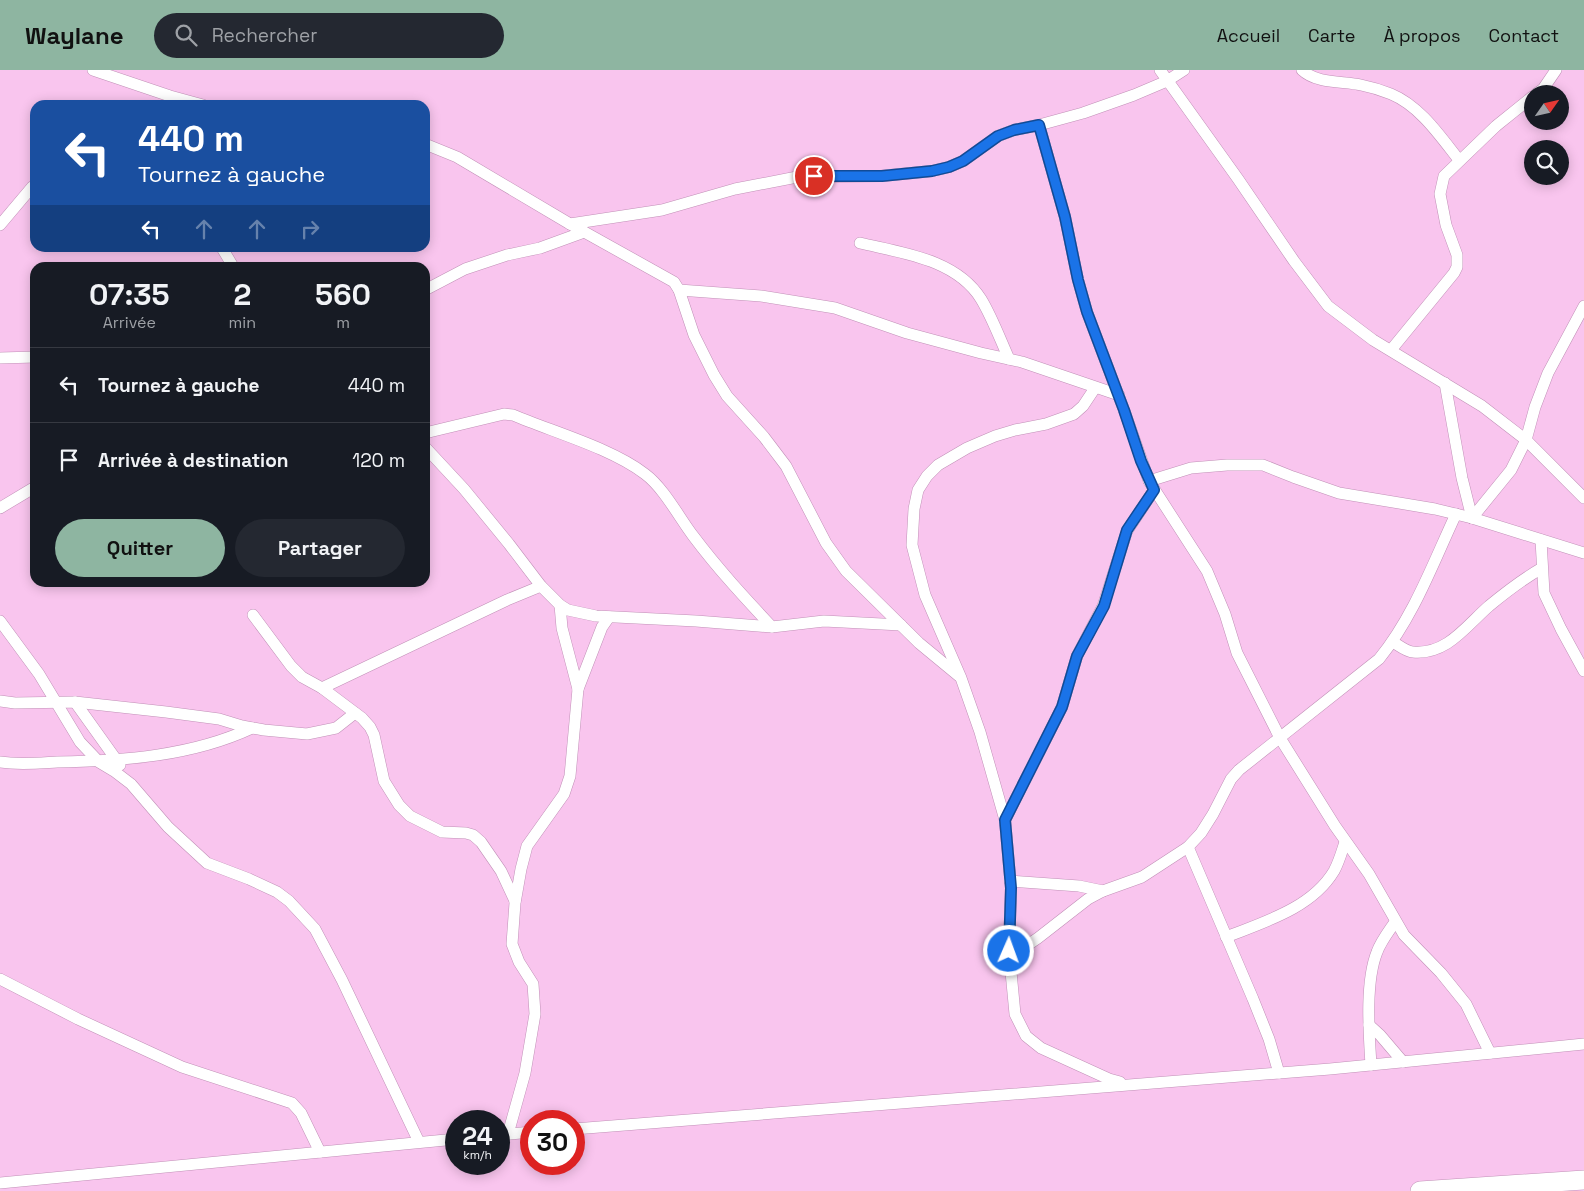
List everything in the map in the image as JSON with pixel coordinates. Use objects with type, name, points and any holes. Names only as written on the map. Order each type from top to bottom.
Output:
[{"type":"highway","points":[[1420,1191],[1584,1180]]},
{"type":"street","points":[[93,70],[185,100]]},
{"type":"street","points":[[1160,70],[1294,261],[1328,306],[1373,340],[1482,406],[1526,440],[1584,498]]},
{"type":"street","points":[[570,224],[662,210],[735,189],[797,177],[882,176],[932,171],[949,167],[963,161],[998,136],[1134,95],[1167,81],[1184,70]]},
{"type":"street","points":[[1302,70],[1321,79],[1360,85],[1392,94],[1427,120],[1459,160]]},
{"type":"street","points":[[1545,85],[1556,70]]},
{"type":"street","points":[[1391,350],[1457,267],[1456,255],[1446,225],[1440,194],[1444,176],[1496,126],[1524,103]]},
{"type":"street","points":[[1039,125],[1065,217],[1078,280],[1087,312],[1151,486],[1207,571],[1225,614],[1237,653],[1280,738],[1346,842],[1369,874],[1404,935],[1441,973],[1466,1004],[1490,1053]]},
{"type":"street","points":[[430,146],[457,157],[570,224],[674,282],[679,290],[694,335],[727,396],[764,437],[786,466],[826,544],[846,571],[919,643],[961,678]]},
{"type":"street","points":[[0,225],[30,189]]},
{"type":"street","points":[[430,288],[465,270],[507,255],[540,248],[584,232]]},
{"type":"street","points":[[860,244],[923,258],[944,266],[965,280],[981,299],[1009,359]]},
{"type":"street","points":[[679,290],[761,296],[835,308],[907,333],[1022,362],[1119,396]]},
{"type":"street","points":[[1472,518],[1511,470],[1526,440],[1535,407],[1548,373],[1584,306]]},
{"type":"street","points":[[0,358],[30,358]]},
{"type":"street","points":[[1445,383],[1462,478],[1472,518]]},
{"type":"street","points":[[1095,388],[1083,406],[1074,414],[1046,424],[1014,430],[966,448],[938,465],[927,476],[918,490],[913,521],[912,545],[925,595],[961,678],[980,732],[1005,820],[1010,881],[1010,957],[1015,1014],[1026,1036],[1041,1048],[1109,1079],[1130,1084]]},
{"type":"street","points":[[430,432],[504,414],[513,415],[601,449],[637,468],[654,482],[726,578],[772,627]]},
{"type":"street","points":[[430,453],[475,503],[541,586],[560,605],[568,610],[596,616],[687,620],[772,627],[824,621],[901,625]]},
{"type":"street","points":[[1005,820],[1062,707],[1077,656],[1104,606],[1127,530],[1151,486],[1191,468],[1226,464],[1264,465],[1340,493],[1384,499],[1456,514],[1584,552]]},
{"type":"street","points":[[0,508],[30,491]]},
{"type":"street","points":[[1010,957],[1088,899],[1142,876],[1188,847],[1201,833],[1231,779],[1239,770],[1379,659],[1411,611],[1456,514]]},
{"type":"street","points":[[1541,540],[1544,593],[1584,671]]},
{"type":"street","points":[[1392,642],[1412,652],[1428,651],[1442,647],[1456,638],[1519,581],[1542,568]]},
{"type":"street","points":[[322,688],[541,586]]},
{"type":"street","points":[[560,605],[562,628],[578,688]]},
{"type":"street","points":[[253,615],[291,666],[302,677],[322,688],[370,727],[374,735],[384,781],[399,805],[410,816],[435,829],[442,832],[466,833],[481,842],[501,872],[516,903]]},
{"type":"street","points":[[510,1115],[525,1073],[535,1014],[533,984],[512,944],[521,868],[527,846],[564,794],[570,776],[578,688],[602,627],[609,617]]},
{"type":"street","points":[[0,621],[39,674],[80,742],[99,762],[131,784]]},
{"type":"street","points":[[0,701],[15,703],[75,702],[220,719],[252,728],[307,734],[336,728],[355,714]]},
{"type":"street","points":[[75,702],[117,760],[131,784],[168,827],[207,863],[277,892],[289,901],[314,929],[342,980],[419,1142]]},
{"type":"street","points":[[0,762],[99,762],[117,760],[208,745],[231,738],[252,728]]},
{"type":"street","points":[[1226,937],[1277,917],[1307,900],[1327,881],[1335,870],[1346,842]]},
{"type":"street","points":[[1188,847],[1253,999],[1269,1039],[1279,1073]]},
{"type":"street","points":[[1010,881],[1079,886],[1103,891]]},
{"type":"street","points":[[1371,1065],[1369,1025],[1372,970],[1377,951],[1395,922]]},
{"type":"street","points":[[0,979],[78,1019],[182,1067],[292,1103],[302,1113],[320,1152]]},
{"type":"street","points":[[1369,1025],[1380,1035],[1402,1062]]},
{"type":"street","points":[[585,1128],[1279,1073],[1584,1044]]},
{"type":"street","points":[[0,1183],[445,1140]]},
{"type":"route","points":[[814,176],[882,176],[932,171],[963,161],[998,136],[1014,130],[1039,125],[1065,217],[1078,280],[1087,312],[1124,410],[1148,481],[1154,490],[1148,496],[1127,530],[1104,606],[1077,656],[1062,707],[1005,820],[1011,888],[1009,951]]}]
